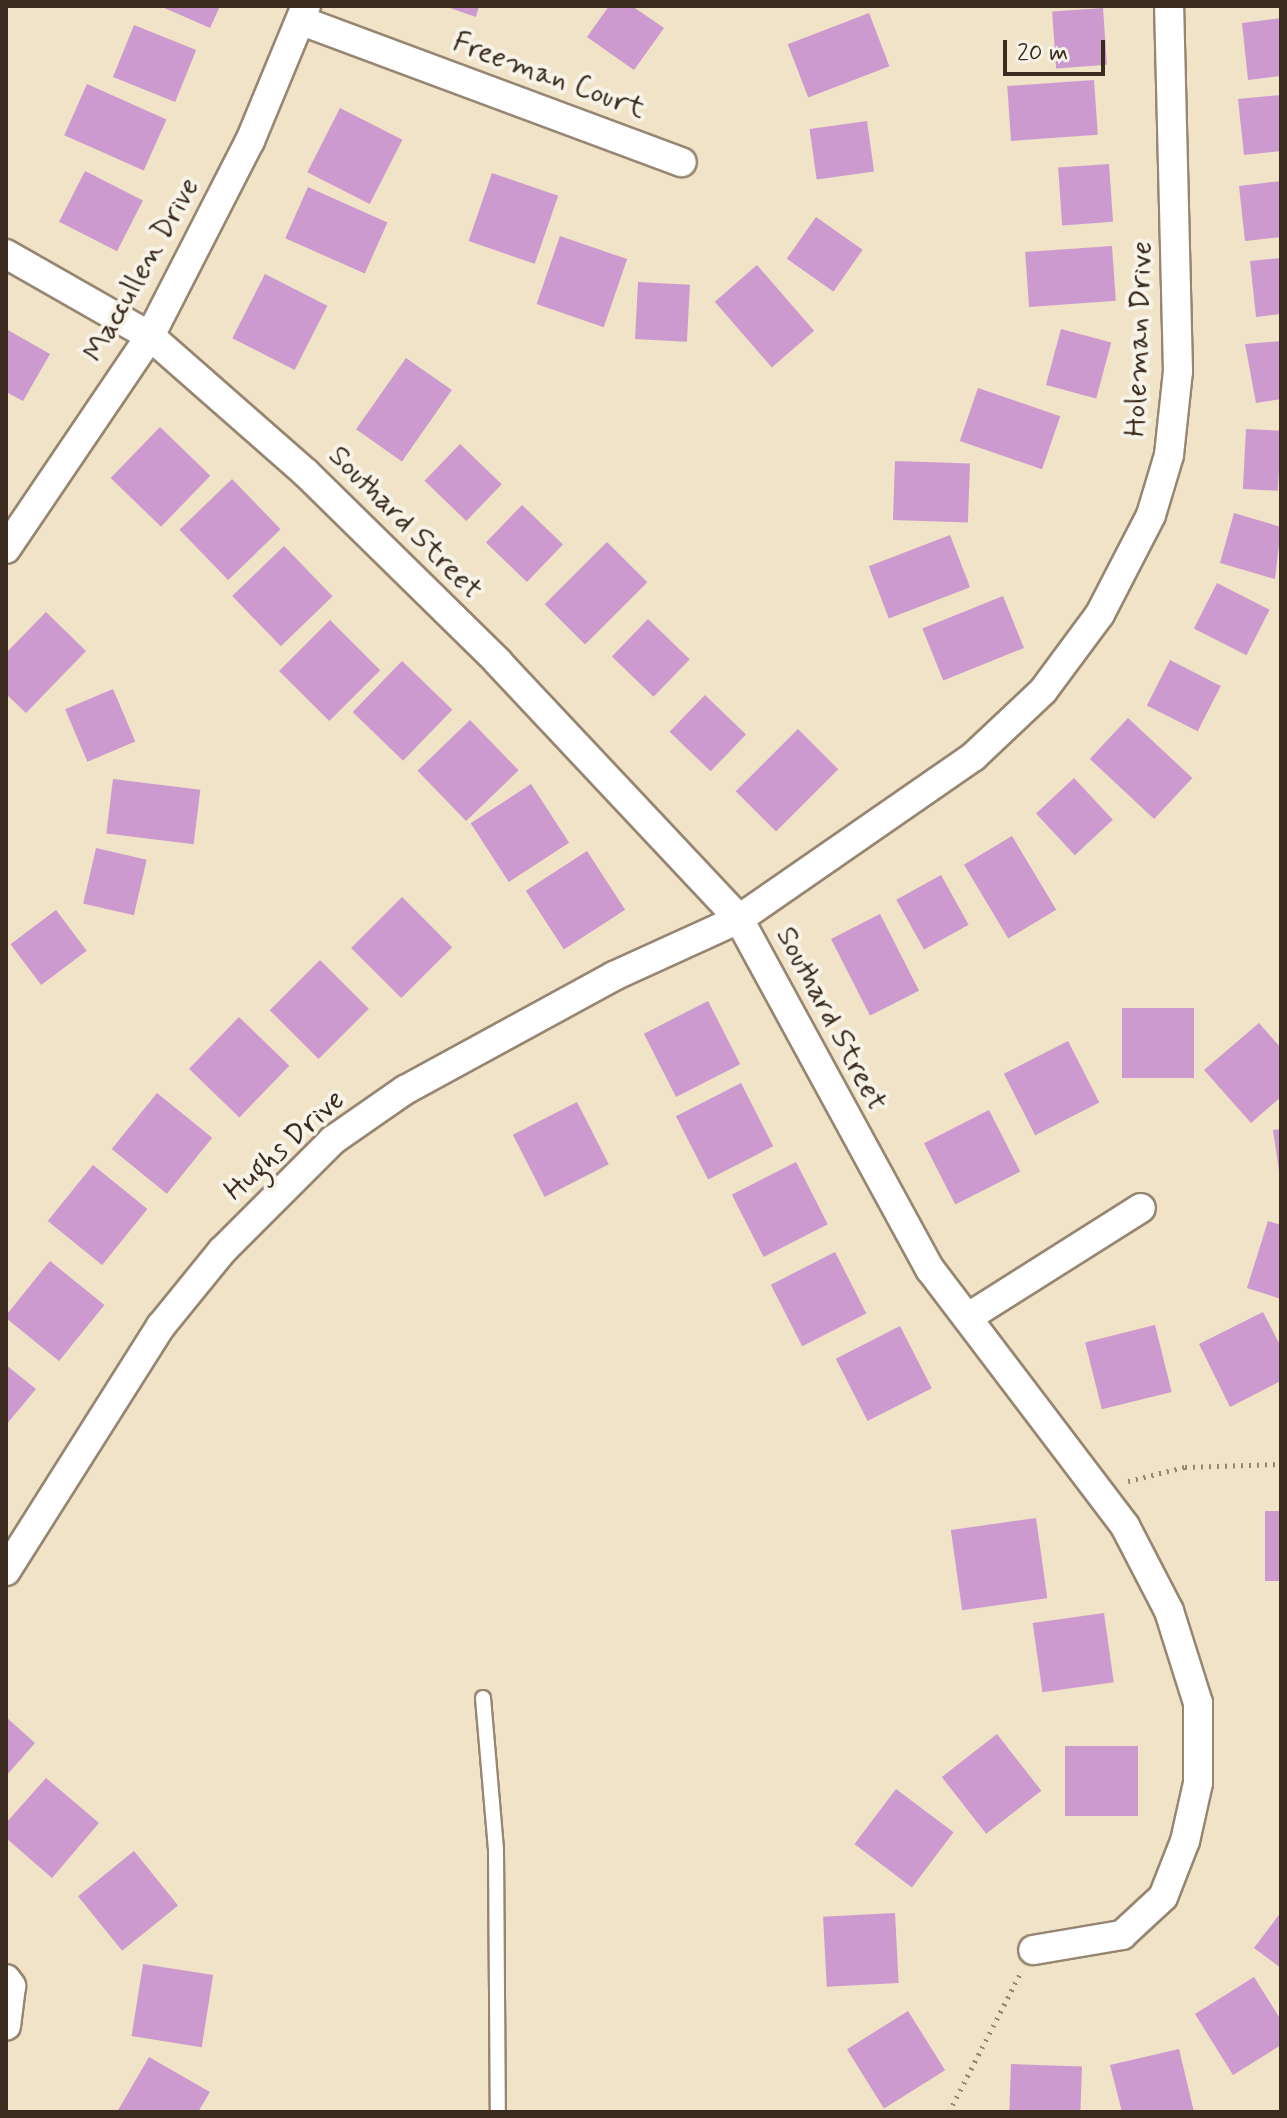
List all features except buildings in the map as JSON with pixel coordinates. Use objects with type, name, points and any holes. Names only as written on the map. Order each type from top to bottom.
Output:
[{"type":"street","name":"Holeman Drive","points":[[739,919],[973,757],[1043,691],[1100,614],[1151,515],[1169,455],[1178,371],[1169,6]]},
{"type":"street","name":"Freeman Court","points":[[304,14],[682,162]]},
{"type":"street","name":"Maccullen Drive","points":[[6,549],[150,336],[250,141],[304,14]]},
{"type":"street","name":"Southard Street","points":[[6,254],[150,336],[306,473],[486,651],[739,919],[930,1269],[970,1316],[1125,1526],[1169,1611],[1198,1703],[1198,1783],[1185,1841],[1163,1897],[1122,1935],[1033,1950]]},
{"type":"street","name":"Hughs Drive","points":[[11,1552],[161,1326],[222,1251],[333,1140],[419,1082],[614,976],[739,919]]},
{"type":"street","points":[[970,1316],[1141,1208]]},
{"type":"street","points":[[6,1979],[11,1986],[6,2026]]},
{"type":"lane","points":[[483,1698],[496,1850],[498,2112]]},
{"type":"path","points":[[1101,1493],[1185,1467],[1281,1464]]},
{"type":"path","points":[[949,2112],[1033,1950]]}]
